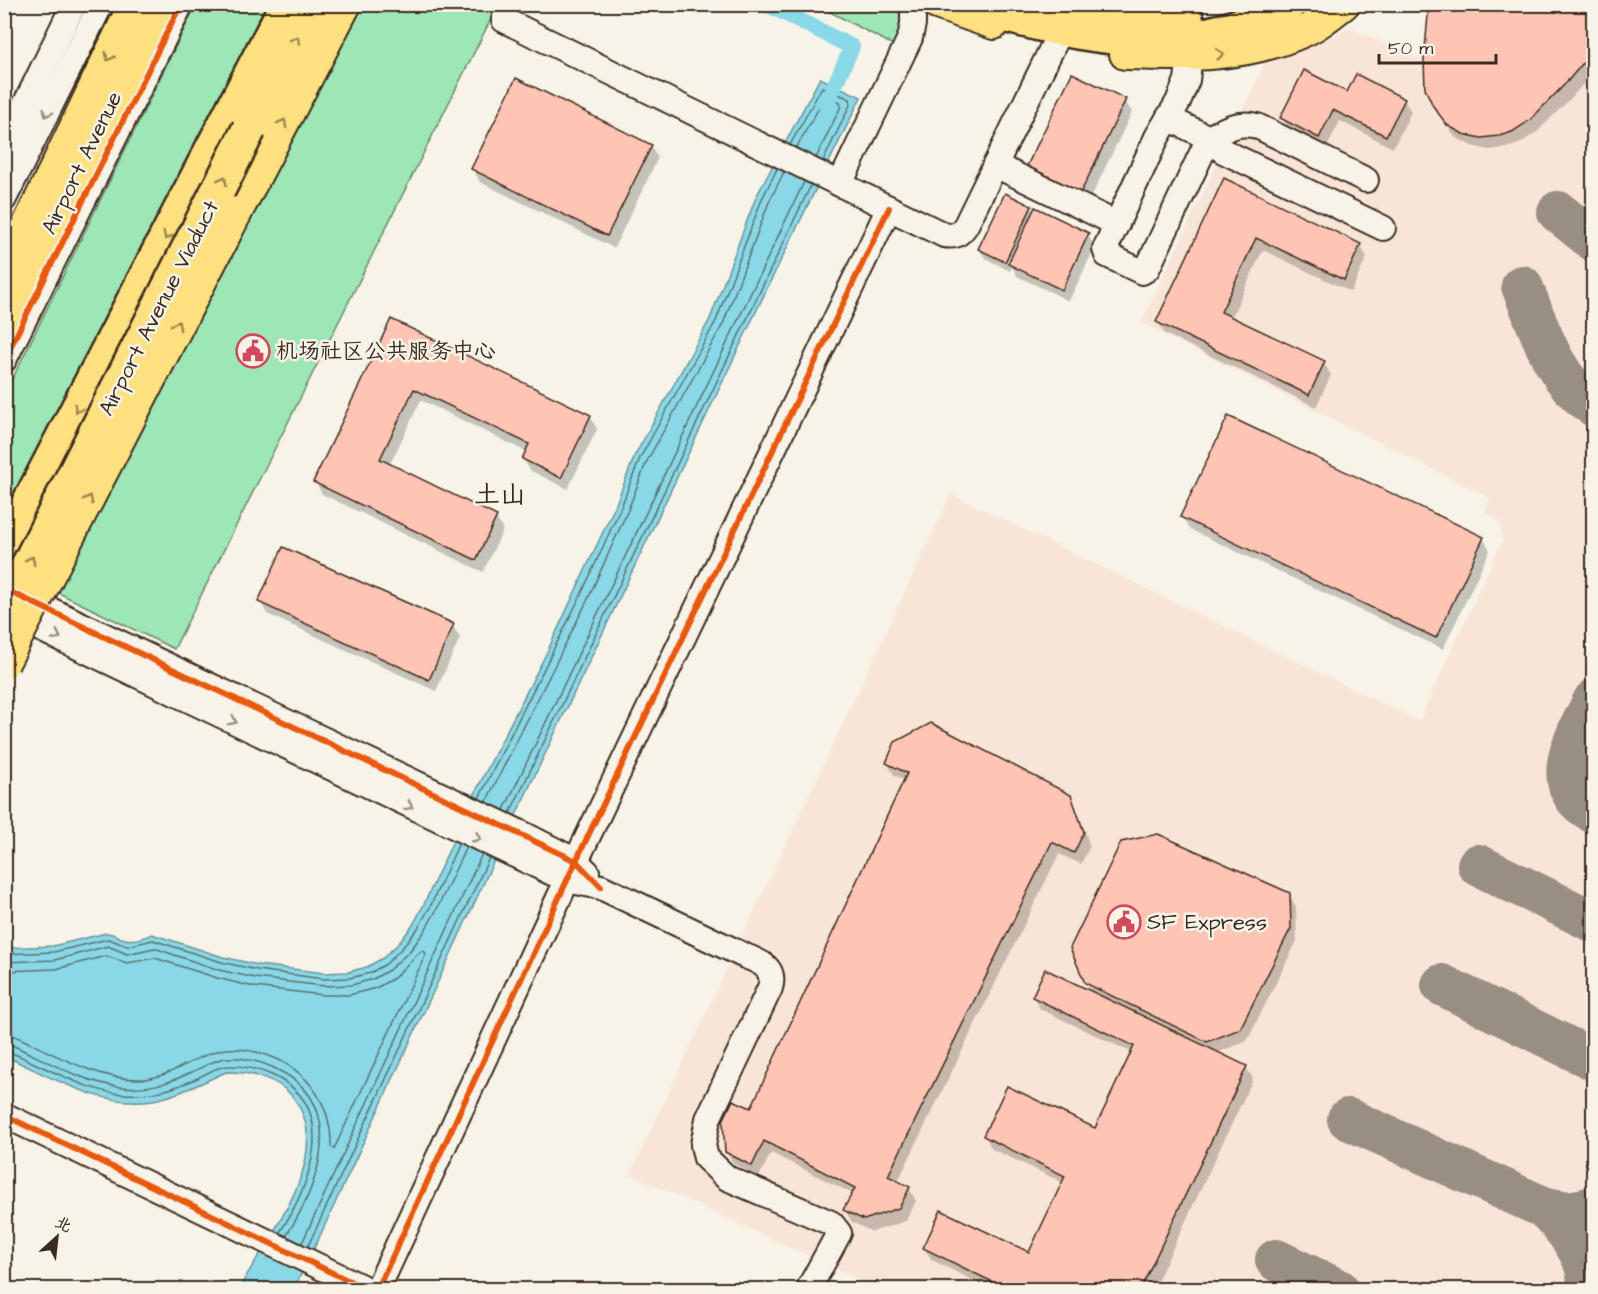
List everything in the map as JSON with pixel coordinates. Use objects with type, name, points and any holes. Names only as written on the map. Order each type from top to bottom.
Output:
[{"type":"highway","points":[[4,551],[287,4]]},
{"type":"highway","name":"Airport Avenue Viaduct","points":[[4,612],[315,4]]},
{"type":"highway","points":[[969,4],[1037,24],[1137,39],[1183,38],[1225,30],[1277,10]]},
{"type":"highway","points":[[1078,4],[1147,16],[1186,17],[1277,10]]},
{"type":"main road","name":"Airport Avenue","points":[[4,274],[134,4]]},
{"type":"main road","name":"Airport Avenue","points":[[4,322],[160,4]]},
{"type":"main road","points":[[4,663],[346,4]]},
{"type":"main road","points":[[937,4],[975,19],[1055,42],[1108,53],[1190,55],[1218,55],[1260,48],[1304,32],[1344,4]]},
{"type":"street","points":[[4,148],[74,4]]},
{"type":"street","points":[[4,198],[101,4]]},
{"type":"street","points":[[4,360],[181,4]]},
{"type":"street","points":[[834,181],[910,38],[913,4]]},
{"type":"street","points":[[504,20],[952,237],[958,235],[966,225],[1055,42]]},
{"type":"street","points":[[1190,55],[1187,80],[1178,102],[1156,137],[1105,249],[1107,255],[1142,272],[1147,269],[1209,138],[1225,129],[1244,123],[1257,126],[1366,180]]},
{"type":"street","points":[[1168,118],[1209,138],[1223,151],[1383,228]]},
{"type":"street","points":[[995,165],[1117,224]]},
{"type":"street","points":[[376,1290],[571,870],[889,208]]},
{"type":"street","points":[[4,589],[571,870],[601,887],[762,963],[769,969],[772,975],[770,988],[708,1119],[703,1145],[706,1158],[727,1178],[836,1227],[839,1233],[808,1290]]},
{"type":"street","points":[[4,612],[450,812]]},
{"type":"street","points":[[4,1115],[368,1290]]},
{"type":"shaded area","points":[[1429,5],[1593,5],[1593,1289],[865,1289],[867,1283],[630,1174],[951,494],[1419,721],[1502,541],[1500,522],[1485,512],[1490,498],[1141,323],[1265,63],[1322,42],[1349,28],[1424,60]]},
{"type":"green space","points":[[196,5],[498,5],[174,649],[5,567],[4,396]]},
{"type":"green space","points":[[817,5],[900,5],[902,16],[898,35],[893,45]]},
{"type":"water","points":[[820,78],[861,97],[492,865],[318,1240],[294,1289],[239,1289],[280,1221],[303,1170],[307,1144],[305,1120],[293,1097],[287,1090],[263,1077],[226,1072],[166,1097],[145,1101],[124,1101],[83,1091],[5,1056],[5,948],[53,946],[106,933],[129,940],[141,939],[152,934],[223,957],[258,965],[325,973],[348,972],[367,967],[383,958],[398,944],[413,925],[424,904],[477,789],[548,650],[616,504],[635,455],[710,319],[756,197]]},
{"type":"building","points":[[1429,4],[1594,4],[1594,50],[1530,120],[1512,132],[1481,138],[1463,134],[1447,125],[1433,106],[1425,88],[1424,60]]},
{"type":"building","points":[[1304,70],[1347,92],[1356,74],[1405,99],[1386,136],[1333,110],[1319,138],[1280,118]]},
{"type":"building","points":[[1072,73],[1126,99],[1080,194],[1026,168]]},
{"type":"building","points":[[516,78],[652,145],[607,236],[471,169]]},
{"type":"building","points":[[1224,178],[1361,244],[1344,280],[1256,238],[1221,312],[1325,361],[1309,395],[1156,322]]},
{"type":"building","points":[[1005,193],[1032,206],[1005,262],[978,249]]},
{"type":"building","points":[[1035,207],[1089,233],[1062,290],[1008,264]]},
{"type":"building","points":[[391,319],[591,415],[561,478],[522,459],[529,444],[414,389],[380,459],[497,516],[476,560],[313,482]]},
{"type":"building","points":[[1228,416],[1484,537],[1436,638],[1180,517]]},
{"type":"building","points":[[283,547],[454,624],[429,680],[258,602]]},
{"type":"building","points":[[931,723],[1071,795],[1084,832],[1074,853],[1052,842],[888,1176],[910,1187],[899,1208],[864,1220],[843,1210],[855,1188],[764,1141],[752,1166],[725,1152],[723,1121],[733,1100],[751,1108],[907,773],[886,763],[895,742]]},
{"type":"building","points":[[1158,834],[1290,893],[1291,928],[1240,1029],[1207,1042],[1085,983],[1070,948],[1121,842]]},
{"type":"building","points":[[1045,969],[1247,1066],[1140,1290],[1009,1290],[923,1248],[941,1210],[1029,1252],[1065,1176],[983,1136],[1007,1086],[1095,1128],[1134,1046],[1032,997]]},
{"type":"waterway","points":[[767,4],[852,47],[826,104]]},
{"type":"taxiway","points":[[1558,212],[1594,241]]},
{"type":"taxiway","points":[[1522,286],[1549,352],[1558,368],[1580,395],[1594,406]]},
{"type":"taxiway","points":[[1594,700],[1576,737],[1568,764],[1571,789],[1578,801],[1594,813]]},
{"type":"taxiway","points":[[1478,865],[1594,922]]},
{"type":"taxiway","points":[[1442,985],[1594,1060]]},
{"type":"taxiway","points":[[1348,1119],[1545,1208],[1569,1212],[1594,1207]]},
{"type":"taxiway","points":[[1545,1208],[1561,1225],[1581,1256],[1587,1278],[1587,1290]]},
{"type":"taxiway","points":[[1276,1260],[1339,1290]]},
{"type":"cycle path","points":[[4,360],[181,4]]},
{"type":"cycle path","points":[[377,1290],[576,861],[889,208]]},
{"type":"cycle path","points":[[4,589],[576,861],[601,887]]},
{"type":"cycle path","points":[[4,1115],[368,1290]]},
{"type":"place","name":"机场社区公共服务中心","points":[[253,351]]},
{"type":"place","name":"SF Express","points":[[1124,922]]},
{"type":"district","name":"土山","points":[[500,495]]}]
